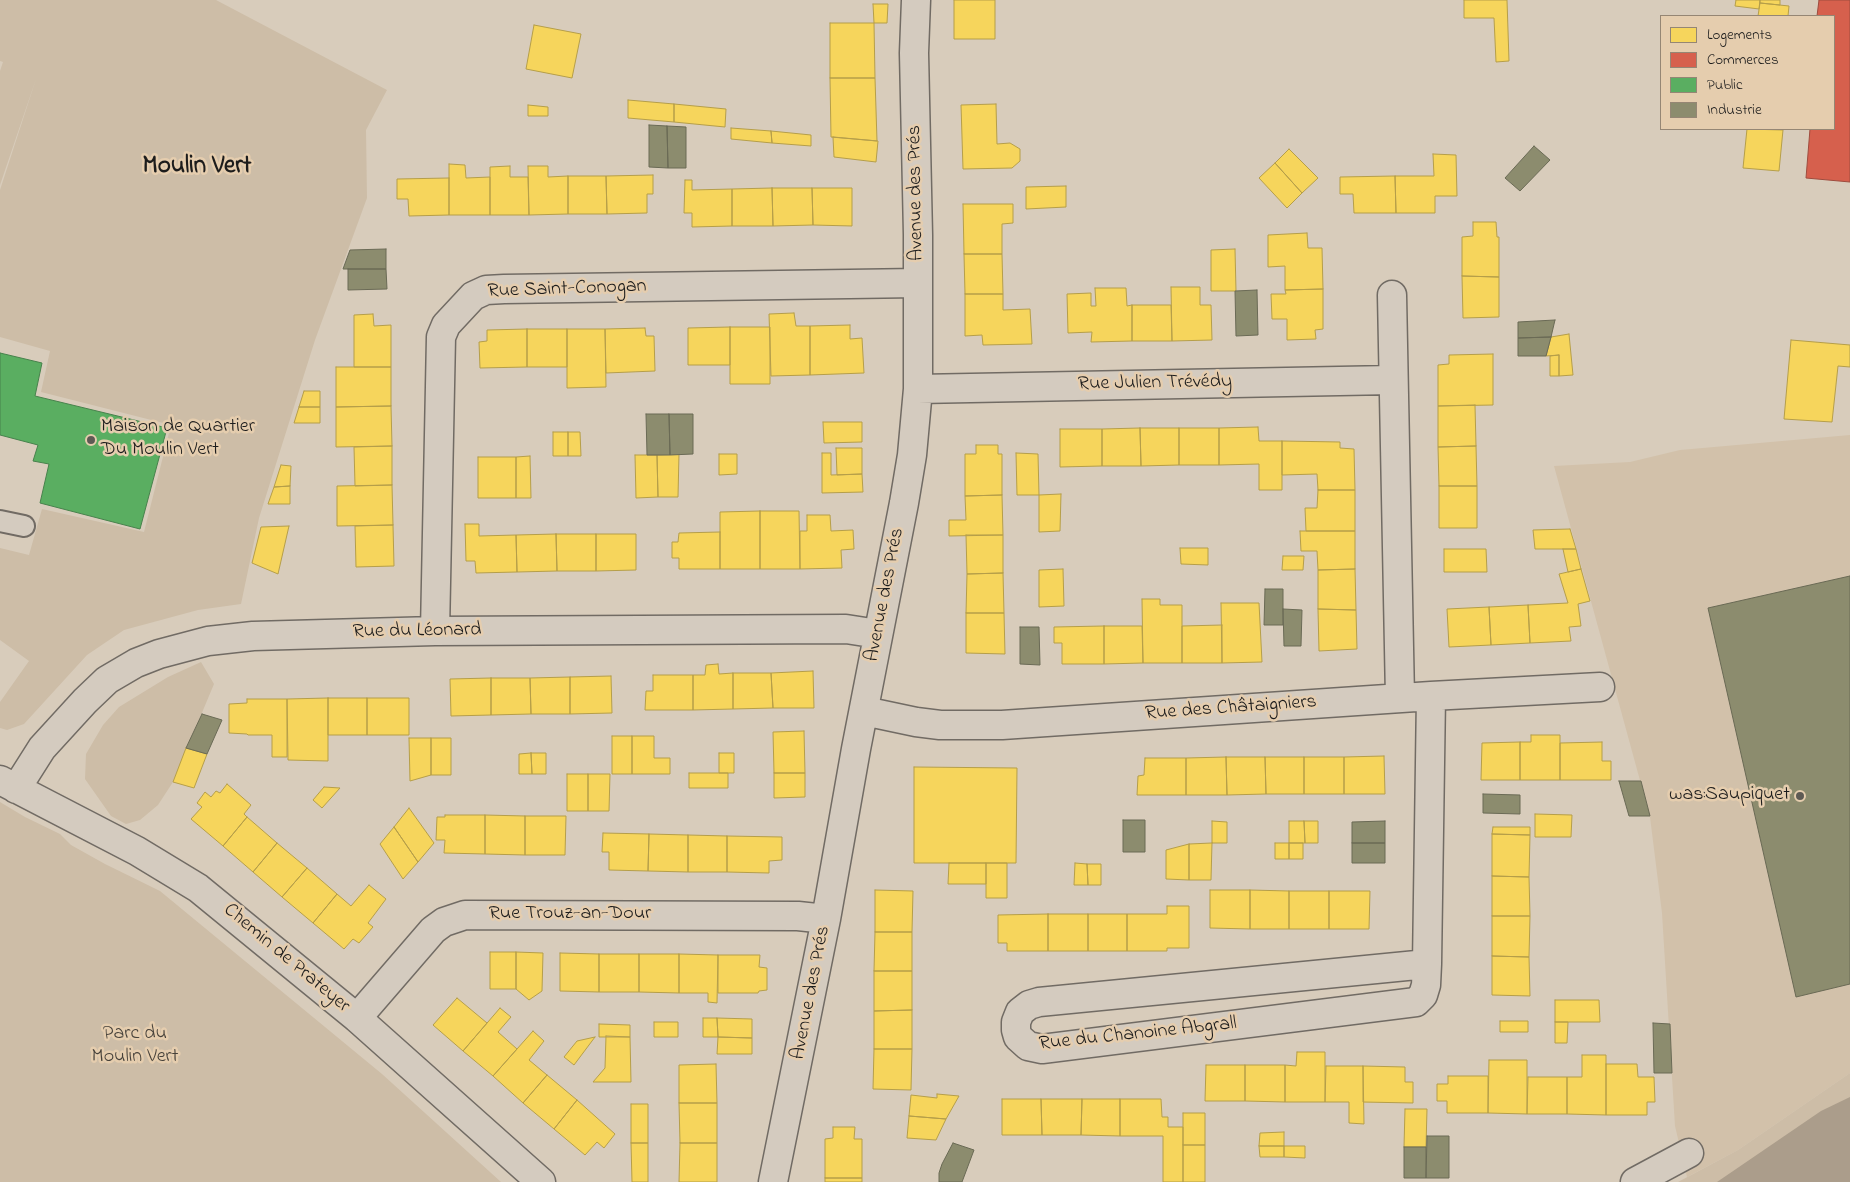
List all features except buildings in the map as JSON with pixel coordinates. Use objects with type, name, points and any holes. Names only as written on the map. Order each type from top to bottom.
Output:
[{"type":"street","name":"Avenue des Prés","points":[[773,1182],[826,919],[912,455],[918,389],[914,53],[916,0]]},
{"type":"street","name":"Rue Saint-Conogan","points":[[435,631],[441,338],[446,325],[474,296],[486,290],[504,289],[918,283]]},
{"type":"street","points":[[1392,295],[1392,380],[1400,698]]},
{"type":"street","name":"Rue Julien Trévédy","points":[[918,389],[1392,380]]},
{"type":"street","name":"Rue du Léonard","points":[[8,784],[84,701],[108,680],[136,663],[159,654],[208,641],[253,636],[435,631],[846,629],[878,634]]},
{"type":"street","name":"Rue des Châtaigniers","points":[[864,711],[940,725],[1002,725],[1431,696],[1600,687]]},
{"type":"street","name":"Rue du Chanoine Abgrall","points":[[1427,964],[1039,1002],[1029,1005],[1020,1012],[1016,1022],[1016,1030],[1018,1037],[1028,1046],[1042,1049],[1416,1002],[1423,995],[1426,985],[1427,964],[1431,696]]},
{"type":"street","name":"Chemin de Prateyer","points":[[8,784],[137,851],[198,888],[357,1018],[541,1182]]},
{"type":"street","name":"Rue Trouz-an-Dour","points":[[357,1018],[433,930],[444,922],[465,915],[798,916],[826,919]]},
{"type":"street","points":[[1635,1182],[1688,1153]]},
{"type":"lane","points":[[0,521],[24,526]]},
{"type":"shaded area","points":[[1850,435],[1850,1073],[1738,1150],[1687,1177],[1675,1126],[1662,913],[1650,817],[1554,466],[1630,462],[1680,450]]},
{"type":"shaded area","points":[[1850,1097],[1850,1182],[1717,1182],[1821,1111]]},
{"type":"green space","points":[[0,0],[216,0],[387,90],[366,130],[367,198],[315,340],[259,518],[241,604],[198,610],[124,630],[87,655],[24,724],[7,730],[0,728],[0,702],[29,661],[0,640],[0,548],[29,555],[42,509],[144,532],[171,425],[41,392],[50,351],[0,337],[0,190],[36,79],[0,185],[0,71],[3,62],[0,61]]},
{"type":"green space","points":[[201,662],[214,684],[173,782],[158,805],[140,820],[126,824],[111,816],[85,779],[86,754],[103,725],[119,707],[168,677]]},
{"type":"green space","name":"Parc du Moulin Vert","points":[[0,802],[60,834],[71,845],[105,864],[160,891],[382,1074],[501,1182],[0,1182]]},
{"type":"green space","points":[[1850,1073],[1850,1182],[1678,1182],[1738,1150]]},
{"type":"place","name":"Maison de Quartier Du Moulin Vert","points":[[91,440]]},
{"type":"place","name":"was:Saupiquet","points":[[1800,796]]},
{"type":"district","name":"Moulin Vert","points":[[197,168]]}]
